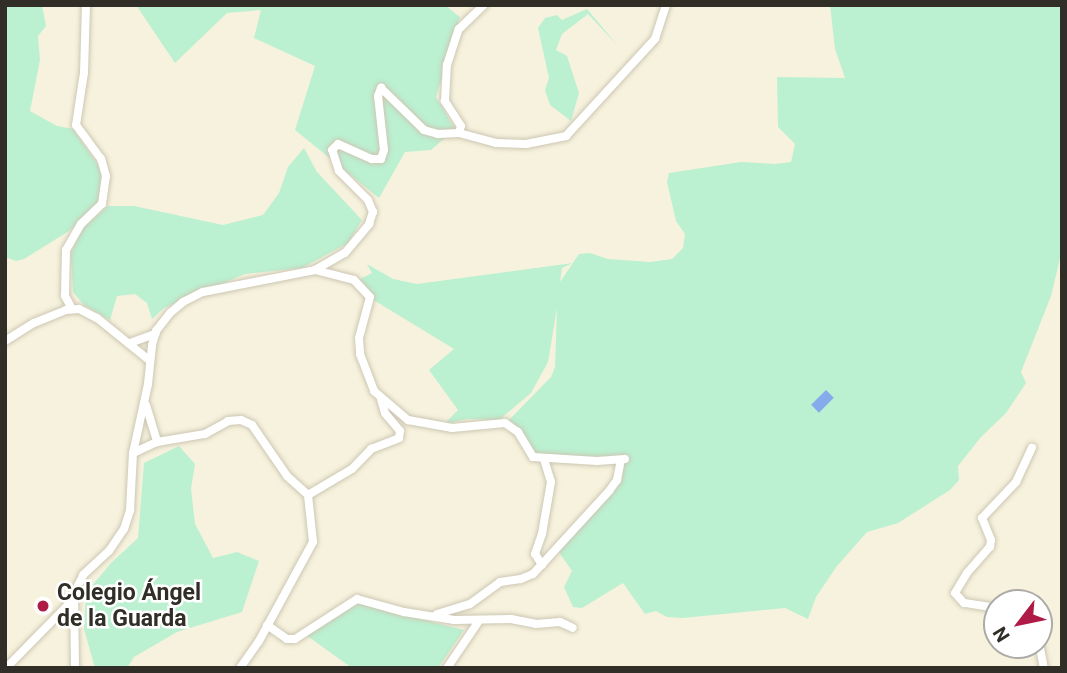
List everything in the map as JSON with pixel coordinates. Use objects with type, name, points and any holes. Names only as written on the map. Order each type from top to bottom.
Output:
[{"type":"street","points":[[72,309],[65,296],[66,250],[81,224],[102,204],[106,176],[101,159],[76,125],[84,73],[86,5]]},
{"type":"street","points":[[459,133],[461,126],[445,101],[447,65],[459,29],[484,5]]},
{"type":"street","points":[[6,668],[68,605],[83,575],[109,551],[124,528],[130,510],[133,453],[145,399],[149,360],[155,334],[170,313],[183,302],[203,292],[315,270],[345,253],[372,218],[372,206],[339,171],[332,150],[334,145],[343,145],[372,159],[381,159],[384,150],[378,96],[381,88],[424,130],[438,134],[459,133],[496,143],[526,144],[566,136],[655,39],[666,5]]},
{"type":"street","points":[[315,270],[354,280],[370,297],[358,346],[372,385],[381,399],[408,421],[425,426],[475,428],[505,423],[518,432],[533,457],[623,459],[617,480],[542,565],[527,577],[500,582],[470,604],[434,615]]},
{"type":"street","points":[[5,341],[34,323],[79,309],[97,318],[149,360]]},
{"type":"street","points":[[130,343],[155,334]]},
{"type":"street","points":[[145,399],[157,442]]},
{"type":"street","points":[[308,495],[352,469],[371,449],[400,436],[398,428],[382,408],[381,399]]},
{"type":"street","points":[[133,453],[157,442],[205,434],[228,421],[241,420],[252,425],[287,475],[308,495],[313,542],[240,668]]},
{"type":"street","points":[[983,605],[964,603],[955,593],[967,573],[990,547],[991,540],[982,517],[1016,482],[1032,448]]},
{"type":"street","points":[[542,565],[535,554],[542,534],[551,482],[544,459]]},
{"type":"street","points":[[74,594],[75,668]]},
{"type":"street","points":[[267,625],[287,639],[295,639],[357,599],[404,612],[479,621],[560,622],[573,628]]},
{"type":"street","points":[[447,668],[479,621]]},
{"type":"green space","points":[[5,5],[42,5],[46,26],[38,36],[40,60],[30,111],[57,126],[73,129],[102,171],[99,199],[93,209],[69,231],[24,259],[16,261],[5,257]]},
{"type":"green space","points":[[136,5],[445,5],[460,17],[436,97],[455,129],[431,150],[405,152],[379,198],[295,130],[315,66],[254,38],[261,10],[227,13],[175,63]]},
{"type":"green space","points":[[830,5],[1062,5],[1062,250],[1051,296],[1021,372],[1026,383],[1006,413],[981,437],[958,466],[959,480],[950,490],[898,523],[867,532],[837,566],[816,597],[808,619],[785,608],[683,618],[667,617],[656,611],[645,614],[623,583],[582,608],[573,607],[564,587],[572,571],[558,551],[600,501],[625,459],[621,455],[598,458],[535,454],[519,429],[509,420],[551,377],[555,367],[557,308],[548,362],[531,393],[499,420],[468,419],[444,424],[458,410],[429,370],[454,349],[372,299],[360,279],[372,273],[367,264],[393,279],[417,284],[573,263],[579,254],[590,253],[608,259],[650,262],[672,259],[683,248],[685,234],[676,221],[667,182],[669,173],[741,162],[791,162],[795,144],[778,127],[777,77],[845,78],[835,49]],"holes":[[[573,263],[560,282],[562,268]]]},
{"type":"green space","points":[[587,9],[618,46],[588,14],[562,34],[556,50],[567,56],[579,93],[571,121],[550,105],[545,90],[549,78],[538,28],[545,18],[557,15],[562,20]]},
{"type":"green space","points":[[304,148],[317,172],[362,220],[348,243],[302,268],[245,274],[164,308],[152,319],[147,303],[135,294],[117,296],[110,320],[84,305],[73,292],[71,254],[81,230],[108,206],[134,206],[223,225],[263,215],[279,193],[288,167]]},
{"type":"green space","points":[[179,446],[195,464],[191,489],[195,524],[213,558],[237,552],[259,561],[242,612],[177,632],[134,657],[127,668],[95,668],[84,629],[86,593],[111,563],[138,538],[144,463]]},
{"type":"green space","points":[[356,603],[464,630],[438,668],[352,668],[306,635]]},
{"type":"water","points":[[826,390],[834,398],[819,413],[811,405]]},
{"type":"place","name":"Colegio Ángel de la Guarda","points":[[43,606]]}]
